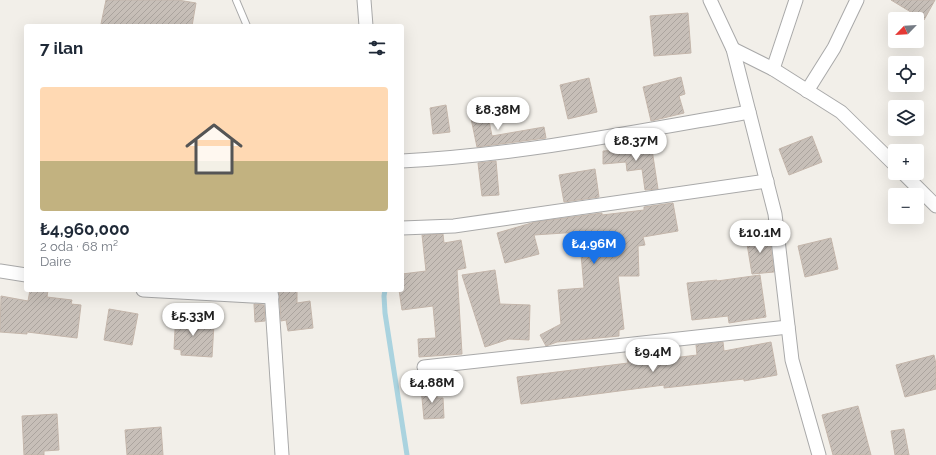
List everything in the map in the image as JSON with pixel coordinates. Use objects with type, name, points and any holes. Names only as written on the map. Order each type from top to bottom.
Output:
[{"type":"street","points":[[364,0],[366,24]]},
{"type":"street","points":[[710,0],[733,49],[775,214],[792,360],[819,455]]},
{"type":"street","points":[[773,69],[796,0]]},
{"type":"street","points":[[807,91],[834,48],[857,0]]},
{"type":"street","points":[[733,49],[773,69],[841,112],[888,158]]},
{"type":"street","points":[[404,161],[479,155],[592,140],[749,112]]},
{"type":"street","points":[[910,180],[936,206]]},
{"type":"street","points":[[404,228],[454,226],[767,181]]},
{"type":"street","points":[[0,271],[24,275]]},
{"type":"street","points":[[208,292],[272,294],[282,455]]},
{"type":"street","points":[[424,366],[788,327]]},
{"type":"lane","points":[[236,0],[246,24]]},
{"type":"building","points":[[106,0],[178,0],[196,3],[192,24],[101,24]]},
{"type":"building","points":[[891,0],[935,0],[924,20],[924,12],[911,12]]},
{"type":"building","points":[[688,13],[691,53],[654,56],[650,16]]},
{"type":"building","points":[[681,77],[685,94],[679,96],[684,113],[651,121],[643,87]]},
{"type":"building","points":[[589,78],[597,112],[568,119],[560,85]]},
{"type":"building","points":[[446,105],[450,132],[433,134],[430,108]]},
{"type":"building","points":[[486,105],[492,136],[544,127],[546,138],[477,147],[469,109]]},
{"type":"building","points":[[812,136],[822,162],[789,175],[779,149]]},
{"type":"building","points":[[651,143],[658,189],[645,190],[642,169],[627,171],[626,162],[603,164],[603,151],[624,150],[623,146]]},
{"type":"building","points":[[496,161],[499,195],[482,196],[478,163]]},
{"type":"building","points":[[595,169],[599,197],[564,202],[559,175]]},
{"type":"building","points":[[673,203],[678,231],[643,237],[645,245],[638,246],[639,276],[618,276],[624,329],[619,330],[619,336],[557,342],[546,346],[540,335],[561,324],[558,290],[584,288],[579,232],[534,235],[539,254],[505,263],[497,233],[535,222],[602,213],[602,215],[644,210],[644,207]]},
{"type":"building","points":[[443,234],[444,243],[461,240],[466,268],[457,270],[462,354],[419,357],[418,339],[436,338],[433,306],[402,310],[399,292],[404,292],[404,274],[426,271],[422,235]]},
{"type":"building","points":[[769,234],[774,272],[752,274],[746,238]]},
{"type":"building","points":[[831,238],[838,269],[805,277],[798,246]]},
{"type":"building","points":[[495,270],[500,304],[530,305],[529,340],[509,339],[485,347],[462,275]]},
{"type":"building","points":[[760,275],[766,317],[729,323],[728,316],[692,320],[687,283],[717,281]]},
{"type":"building","points":[[30,292],[48,292],[47,297],[72,300],[71,304],[81,305],[77,338],[27,332],[27,334],[0,332],[1,296],[28,301]]},
{"type":"building","points":[[279,292],[297,292],[297,303],[310,301],[313,328],[288,331],[286,320],[281,321]]},
{"type":"building","points":[[254,304],[264,305],[265,321],[255,322]]},
{"type":"building","points":[[109,309],[138,314],[132,345],[104,340]]},
{"type":"building","points":[[176,311],[190,312],[189,323],[214,324],[212,357],[181,355],[181,350],[174,349]]},
{"type":"building","points":[[723,342],[724,351],[771,342],[777,375],[744,381],[744,379],[664,388],[664,385],[521,404],[517,377],[628,363],[627,355],[655,351],[657,360],[697,355],[696,345]]},
{"type":"building","points":[[934,355],[936,364],[936,389],[905,397],[896,365]]},
{"type":"building","points":[[436,387],[437,398],[443,398],[444,418],[424,419],[421,388]]},
{"type":"building","points":[[858,406],[871,455],[833,455],[822,415]]},
{"type":"building","points":[[57,414],[59,450],[44,451],[44,455],[24,455],[22,416]]},
{"type":"building","points":[[161,427],[163,455],[127,455],[125,430]]},
{"type":"building","points":[[904,429],[909,455],[895,455],[891,431]]},
{"type":"waterway","points":[[385,292],[385,313],[407,455]]}]
